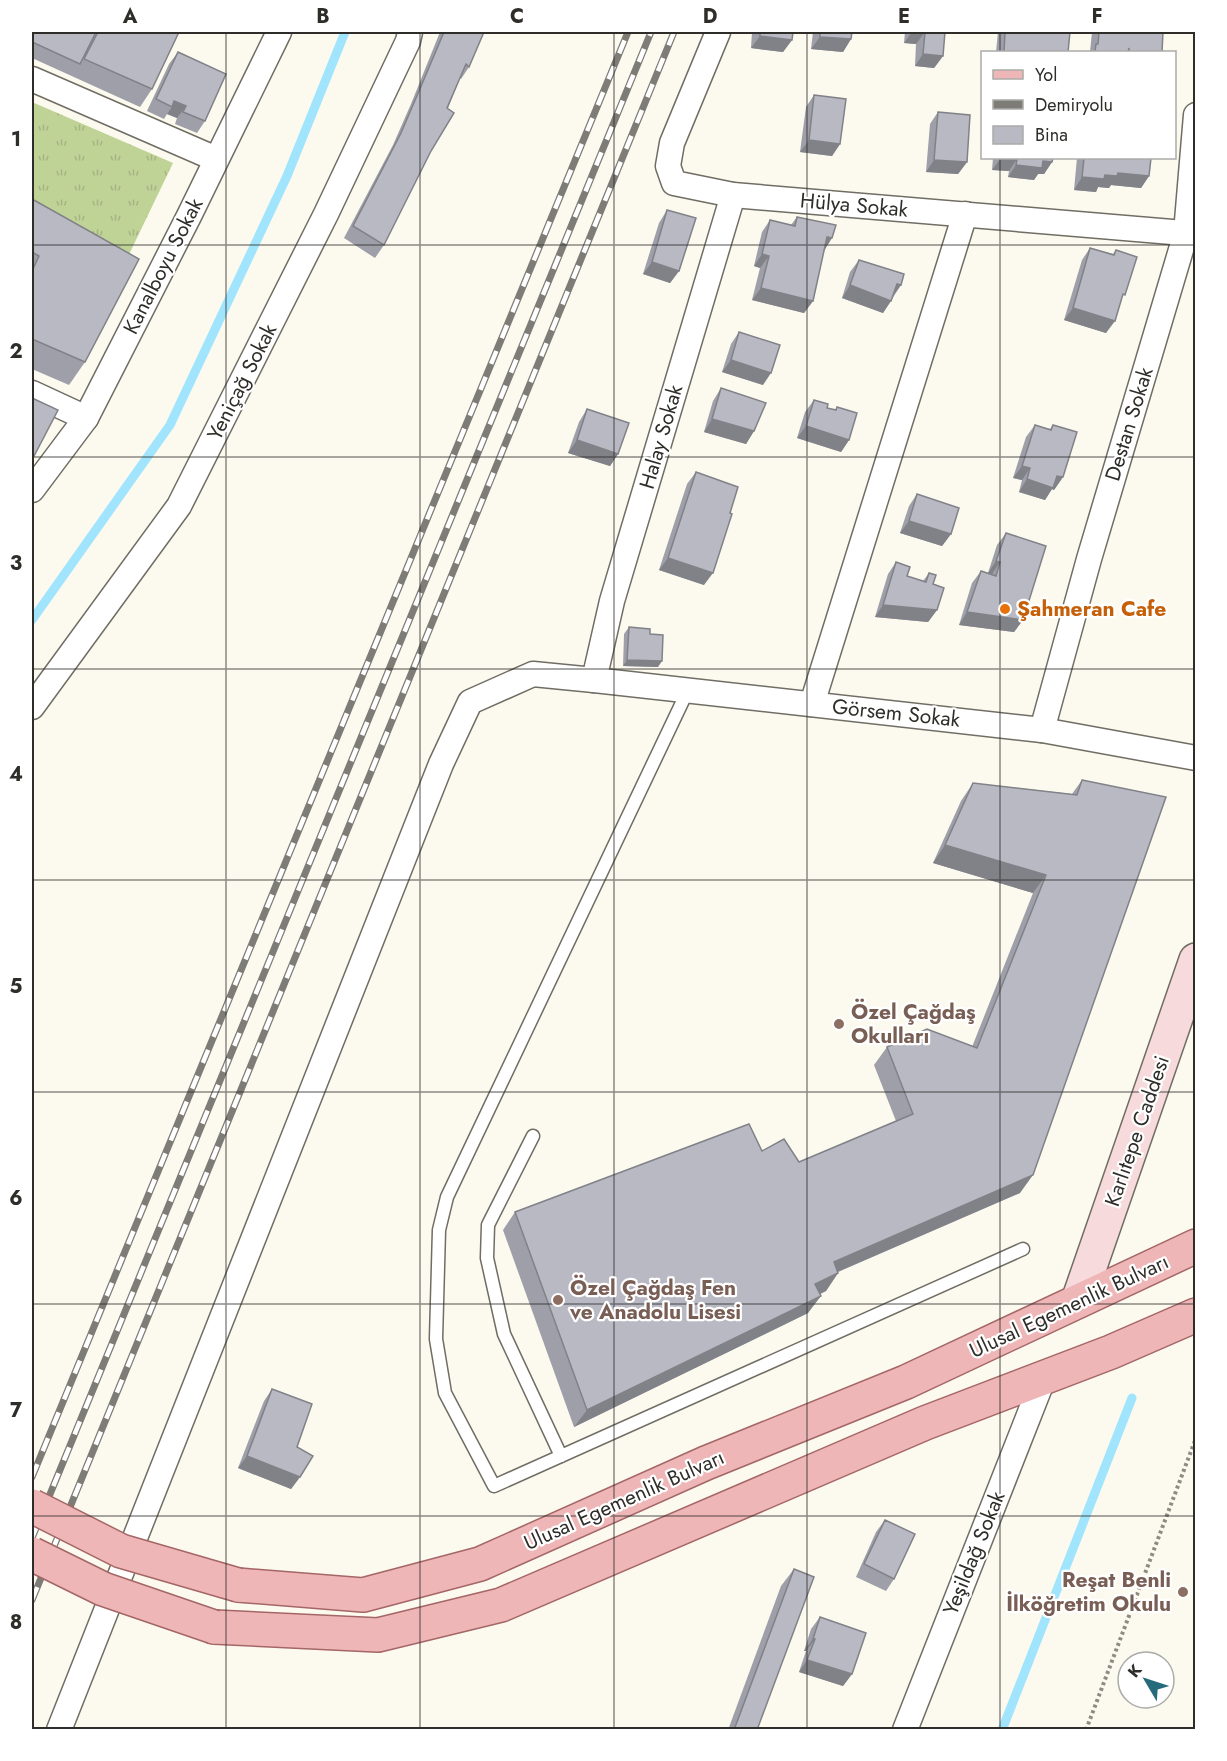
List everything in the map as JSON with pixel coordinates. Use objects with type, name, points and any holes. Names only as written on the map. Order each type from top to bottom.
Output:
[{"type":"main road","name":"Ulusal Egemenlik Bulvarı","points":[[32,1506],[121,1551],[237,1585],[363,1595],[480,1564],[706,1463],[906,1382],[1196,1246]]},
{"type":"main road","points":[[32,1554],[103,1589],[214,1627],[378,1635],[501,1605],[914,1428],[1111,1352],[1196,1315]]},
{"type":"street","name":"Kanalboyu Sokak","points":[[32,490],[86,418],[279,32]]},
{"type":"street","name":"Yeniçağ Sokak","points":[[32,707],[179,506],[326,214],[408,41],[410,32]]},
{"type":"street","name":"Hülya Sokak","points":[[718,32],[672,143],[668,166],[674,183],[733,195],[1191,234]]},
{"type":"street","points":[[32,79],[216,159]]},
{"type":"street","name":"Destan Sokak","points":[[1042,730],[1089,559],[1191,234],[1196,115]]},
{"type":"street","name":"Halay Sokak","points":[[594,680],[612,601],[733,195]]},
{"type":"street","points":[[812,704],[965,214]]},
{"type":"street","points":[[32,393],[86,418]]},
{"type":"street","name":"Görsem Sokak","points":[[58,1730],[441,764],[471,702],[533,674],[1042,730],[1196,758]]},
{"type":"street","name":"Karlıtepe Caddesi","points":[[1078,1301],[1196,960]]},
{"type":"street","name":"Yeşildağ Sokak","points":[[905,1730],[1044,1377]]},
{"type":"lane","points":[[688,690],[447,1197],[439,1230],[436,1339],[445,1393],[494,1486],[1023,1249]]},
{"type":"lane","points":[[533,1136],[488,1225],[487,1258],[504,1334],[561,1456]]},
{"type":"path","points":[[1086,1730],[1196,1438]]},
{"type":"green space","points":[[32,102],[173,163],[123,267],[32,221]]},
{"type":"building","points":[[32,32],[96,32],[80,64],[32,42]]},
{"type":"building","points":[[98,32],[179,32],[152,89],[84,59]]},
{"type":"building","points":[[444,32],[484,32],[469,67],[466,64],[447,108],[454,113],[431,151],[384,245],[353,226],[401,133]]},
{"type":"building","points":[[760,32],[793,32],[792,40],[760,36]]},
{"type":"building","points":[[820,32],[852,32],[851,39],[820,37]]},
{"type":"building","points":[[925,32],[945,32],[943,56],[923,54]]},
{"type":"building","points":[[1005,32],[1070,32],[1068,51],[1004,51]]},
{"type":"building","points":[[1099,32],[1163,32],[1162,51],[1129,51],[1129,48],[1128,51],[1095,51],[1096,44],[1098,44]]},
{"type":"building","points":[[178,52],[226,74],[205,121],[183,112],[186,106],[174,101],[172,107],[156,99]]},
{"type":"building","points":[[814,95],[846,99],[840,144],[809,140]]},
{"type":"building","points":[[938,112],[970,115],[967,162],[934,160]]},
{"type":"building","points":[[1017,159],[1053,159],[1052,162],[1043,161],[1042,168],[1016,165]]},
{"type":"building","points":[[1084,159],[1151,159],[1149,176],[1118,173],[1117,176],[1105,175],[1104,179],[1082,177]]},
{"type":"building","points":[[32,199],[139,259],[85,362],[32,339],[32,271],[39,256],[32,252]]},
{"type":"building","points":[[667,210],[696,218],[679,271],[652,262]]},
{"type":"building","points":[[797,217],[836,225],[832,238],[827,237],[813,301],[761,288],[769,256],[762,254],[770,220],[795,226]]},
{"type":"building","points":[[1090,248],[1114,255],[1116,250],[1137,257],[1115,321],[1073,308]]},
{"type":"building","points":[[859,260],[904,274],[901,285],[897,284],[891,301],[850,285]]},
{"type":"building","points":[[739,332],[780,345],[771,373],[731,360]]},
{"type":"building","points":[[721,388],[766,403],[754,431],[712,419]]},
{"type":"building","points":[[32,398],[58,410],[32,460]]},
{"type":"building","points":[[814,400],[828,404],[827,408],[836,410],[837,407],[857,413],[849,440],[806,426]]},
{"type":"building","points":[[587,409],[629,423],[618,454],[577,440]]},
{"type":"building","points":[[1035,425],[1051,430],[1053,425],[1077,432],[1063,477],[1057,476],[1053,488],[1027,479],[1030,468],[1022,466]]},
{"type":"building","points":[[696,472],[738,487],[713,573],[668,558]]},
{"type":"building","points":[[917,494],[959,508],[951,534],[909,521]]},
{"type":"building","points":[[1006,533],[1046,546],[1023,620],[967,612],[981,571],[996,576],[1000,562],[996,561]]},
{"type":"building","points":[[896,562],[910,567],[907,576],[926,582],[929,573],[936,575],[933,584],[944,588],[937,610],[883,605]]},
{"type":"building","points":[[629,627],[650,629],[650,634],[663,635],[662,661],[627,660]]},
{"type":"building","name":"Özel Çağdaş Okulları","points":[[1082,780],[1166,797],[1033,1175],[834,1262],[838,1273],[815,1284],[821,1296],[587,1410],[515,1212],[749,1124],[762,1151],[784,1139],[799,1162],[913,1114],[887,1047],[927,1029],[977,1048],[1046,875],[945,845],[973,783],[1077,795]]},
{"type":"building","points":[[272,1389],[312,1404],[297,1447],[313,1456],[300,1477],[247,1456]]},
{"type":"building","points":[[885,1520],[915,1534],[894,1579],[864,1564]]},
{"type":"building","points":[[794,1569],[814,1577],[757,1730],[734,1730]]},
{"type":"building","points":[[820,1617],[866,1633],[852,1674],[807,1660]]},
{"type":"waterway","points":[[32,620],[170,425],[287,176],[345,32]]},
{"type":"waterway","points":[[1002,1730],[1132,1398]]},
{"type":"railway","points":[[32,1477],[628,32]]},
{"type":"railway","points":[[32,1538],[651,32]]},
{"type":"railway","points":[[32,1600],[674,32]]},
{"type":"place","name":"Şahmeran Cafe","points":[[1005,609]]},
{"type":"place","name":"Özel Çağdaş Okulları","points":[[839,1024]]},
{"type":"place","name":"Özel Çağdaş Fen ve Anadolu Lisesi","points":[[558,1300]]},
{"type":"place","name":"Reşat Benli İlköğretim Okulu","points":[[1183,1592]]}]
